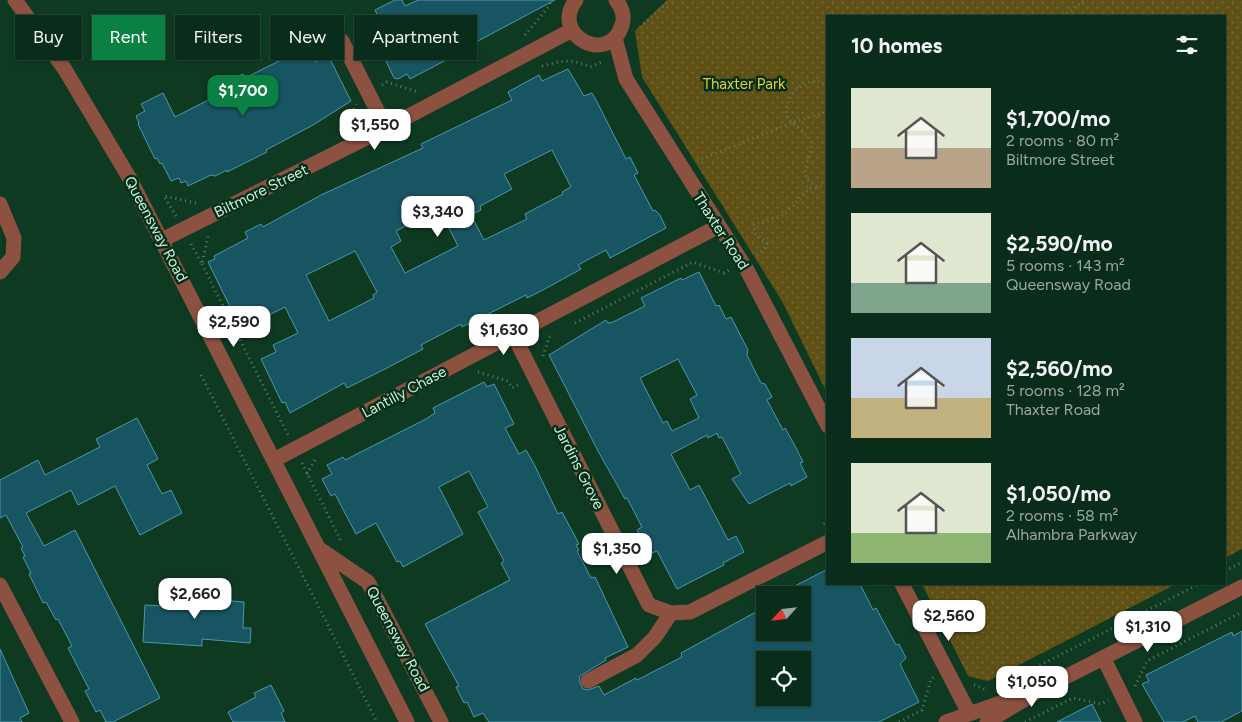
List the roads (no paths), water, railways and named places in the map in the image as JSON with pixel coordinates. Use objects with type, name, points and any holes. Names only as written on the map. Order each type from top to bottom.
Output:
[{"type":"street","name":"Queensway Road","points":[[15,0],[64,68],[130,179],[407,722]]},
{"type":"street","points":[[576,0],[569,13],[572,30],[577,37],[592,45],[608,43],[615,38],[623,22],[621,1]]},
{"type":"street","name":"Biltmore Street","points":[[162,240],[386,128],[572,30]]},
{"type":"street","name":"Thaxter Road","points":[[615,38],[626,79],[742,263],[826,422]]},
{"type":"street","points":[[344,45],[386,128]]},
{"type":"street","points":[[0,204],[14,238],[12,257],[0,272]]},
{"type":"street","name":"Lantilly Chase","points":[[274,460],[720,226]]},
{"type":"street","name":"Jardins Grove","points":[[513,334],[649,605],[671,613]]},
{"type":"street","points":[[588,681],[637,656],[655,637],[671,613],[690,612],[826,543]]},
{"type":"street","name":"Queensway Road","points":[[319,549],[368,582],[441,722]]},
{"type":"street","points":[[0,585],[72,722]]},
{"type":"street","points":[[903,585],[970,713]]},
{"type":"street","points":[[987,722],[1040,690],[1242,587]]},
{"type":"street","points":[[1104,659],[1135,722]]},
{"type":"street","points":[[946,722],[1040,690]]},
{"type":"park label","name":"Thaxter Park","points":[[744,84]]}]
